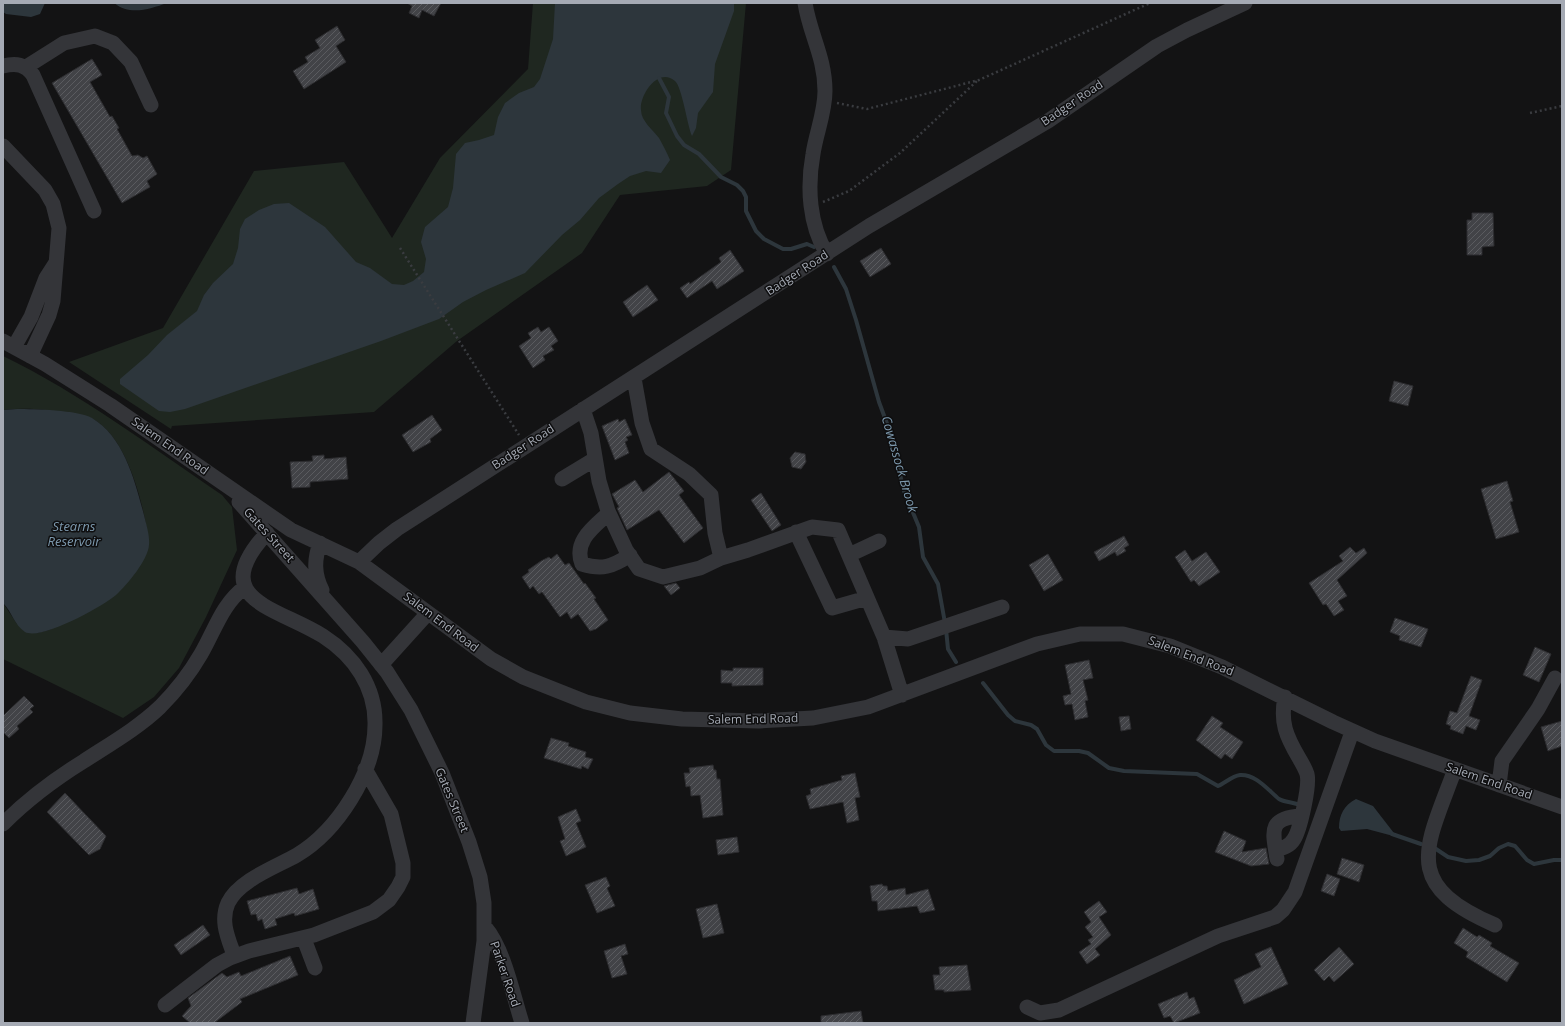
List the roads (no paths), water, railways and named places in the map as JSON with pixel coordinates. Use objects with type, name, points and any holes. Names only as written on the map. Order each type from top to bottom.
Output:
[{"type":"street","points":[[805,3],[807,15],[821,56],[824,81],[824,101],[812,155],[811,207],[815,232],[827,254]]},
{"type":"street","name":"Badger Road","points":[[360,562],[392,533],[526,445],[634,378],[869,226],[1048,120],[1157,46],[1245,3]]},
{"type":"street","points":[[26,67],[64,43],[95,36],[113,43],[131,62],[151,105]]},
{"type":"street","points":[[3,66],[17,64],[26,67],[36,80],[49,114],[94,211]]},
{"type":"street","points":[[3,146],[38,182],[53,204],[59,228],[52,308],[30,356]]},
{"type":"street","points":[[9,344],[31,317],[46,278],[57,262]]},
{"type":"street","name":"Salem End Road","points":[[9,344],[105,401],[291,530],[360,562],[483,654],[523,677],[586,702],[637,714],[702,720],[784,721],[839,714],[868,707],[1037,644],[1080,634],[1102,632],[1123,634],[1170,646],[1248,678],[1352,732],[1562,807]]},
{"type":"street","points":[[634,378],[642,423],[651,449],[689,474],[711,495],[715,533],[721,558]]},
{"type":"street","points":[[583,409],[591,433],[599,481],[609,513],[630,555],[639,569],[663,577],[700,568],[721,558],[812,527],[838,530],[884,637],[902,695]]},
{"type":"street","points":[[562,479],[595,459]]},
{"type":"street","name":"Gates Street","points":[[222,482],[332,606],[381,665],[396,685],[418,723],[463,822],[480,877],[484,903],[485,927],[473,1023]]},
{"type":"street","points":[[609,513],[593,528],[582,542],[578,554],[582,564],[595,568],[615,565],[630,555]]},
{"type":"street","points":[[796,532],[832,608],[867,598]]},
{"type":"street","points":[[234,956],[225,924],[226,908],[231,898],[250,881],[313,845],[330,829],[357,790],[372,746],[376,726],[374,704],[369,686],[349,658],[331,642],[312,630],[264,606],[252,597],[245,587],[243,575],[246,560],[267,533]]},
{"type":"street","points":[[849,555],[879,541]]},
{"type":"street","name":"Gates Street","points":[[320,543],[315,560],[316,573],[321,587],[332,606]]},
{"type":"street","points":[[3,824],[21,807],[65,773],[128,732],[159,708],[174,692],[201,655],[226,606],[245,587]]},
{"type":"street","points":[[884,637],[908,639],[1002,607]]},
{"type":"street","points":[[381,665],[428,613]]},
{"type":"street","points":[[1499,785],[1502,761],[1538,709],[1554,678]]},
{"type":"street","points":[[1285,697],[1282,719],[1290,742],[1307,775],[1307,792],[1301,816],[1294,839],[1277,855],[1273,835],[1277,822],[1283,819],[1301,816]]},
{"type":"street","points":[[1027,1007],[1040,1014],[1059,1010],[1218,936],[1266,921],[1283,910],[1295,892],[1352,732]]},
{"type":"street","points":[[165,1005],[216,965],[234,956],[304,939],[378,909],[389,900],[403,877],[403,863],[391,814],[365,769]]},
{"type":"street","points":[[1455,769],[1430,839],[1428,854],[1429,868],[1437,884],[1450,900],[1461,909],[1495,925]]},
{"type":"street","name":"Parker Road","points":[[485,927],[493,938],[499,951],[522,1023]]},
{"type":"street","points":[[304,939],[315,968]]},
{"type":"water","points":[[3,3],[45,3],[40,14],[31,17],[6,14],[3,12]]},
{"type":"water","points":[[114,3],[167,3],[147,9],[133,10],[120,7]]},
{"type":"water","points":[[555,3],[734,3],[734,11],[715,64],[713,92],[698,113],[696,128],[692,136],[680,90],[675,81],[669,77],[662,77],[656,80],[646,91],[643,97],[641,110],[643,118],[659,138],[670,160],[661,173],[646,171],[630,176],[599,198],[580,220],[562,235],[525,273],[463,302],[439,319],[381,341],[185,409],[170,412],[159,411],[120,384],[120,379],[148,355],[167,335],[197,311],[204,295],[213,283],[233,264],[238,248],[240,229],[245,219],[259,210],[274,204],[289,203],[325,227],[356,262],[370,268],[392,284],[404,285],[413,281],[424,272],[426,259],[421,242],[425,227],[448,207],[453,188],[456,154],[465,143],[494,135],[498,117],[505,103],[519,93],[534,87],[540,79],[553,39]]},
{"type":"water","name":"Stearns Reservoir","points":[[3,410],[56,410],[77,413],[92,418],[103,426],[112,436],[127,461],[137,488],[149,537],[148,551],[145,558],[131,579],[116,595],[86,614],[44,632],[25,632],[21,629],[3,603]]},
{"type":"water","points":[[1356,799],[1373,806],[1397,837],[1367,829],[1341,831],[1339,828],[1339,823],[1341,815],[1345,807]]},
{"type":"waterway","name":"Cowassock Brook","points":[[659,78],[669,97],[666,113],[677,136],[684,145],[699,154],[721,177],[737,185],[743,191],[746,197],[746,211],[756,231],[764,239],[783,249],[791,249],[807,244],[814,247]]},
{"type":"waterway","name":"Cowassock Brook","points":[[834,267],[846,289],[856,320],[879,402],[889,429],[904,491],[919,527],[923,557],[938,584],[945,623]]},
{"type":"waterway","name":"Cowassock Brook","points":[[946,629],[948,649],[956,662]]},
{"type":"waterway","name":"Cowassock Brook","points":[[983,683],[1008,715],[1015,721],[1031,725],[1037,729],[1046,745],[1054,751],[1079,751],[1088,753],[1109,768],[1124,771],[1197,774],[1218,786],[1234,777],[1246,775],[1261,783],[1279,799],[1297,804]]},
{"type":"waterway","name":"Cowassock Brook","points":[[1392,834],[1421,844]]},
{"type":"waterway","name":"Cowassock Brook","points":[[1433,847],[1448,857],[1466,861],[1479,860],[1490,856],[1499,848],[1508,844],[1515,846],[1527,860],[1534,864],[1562,860]]}]
